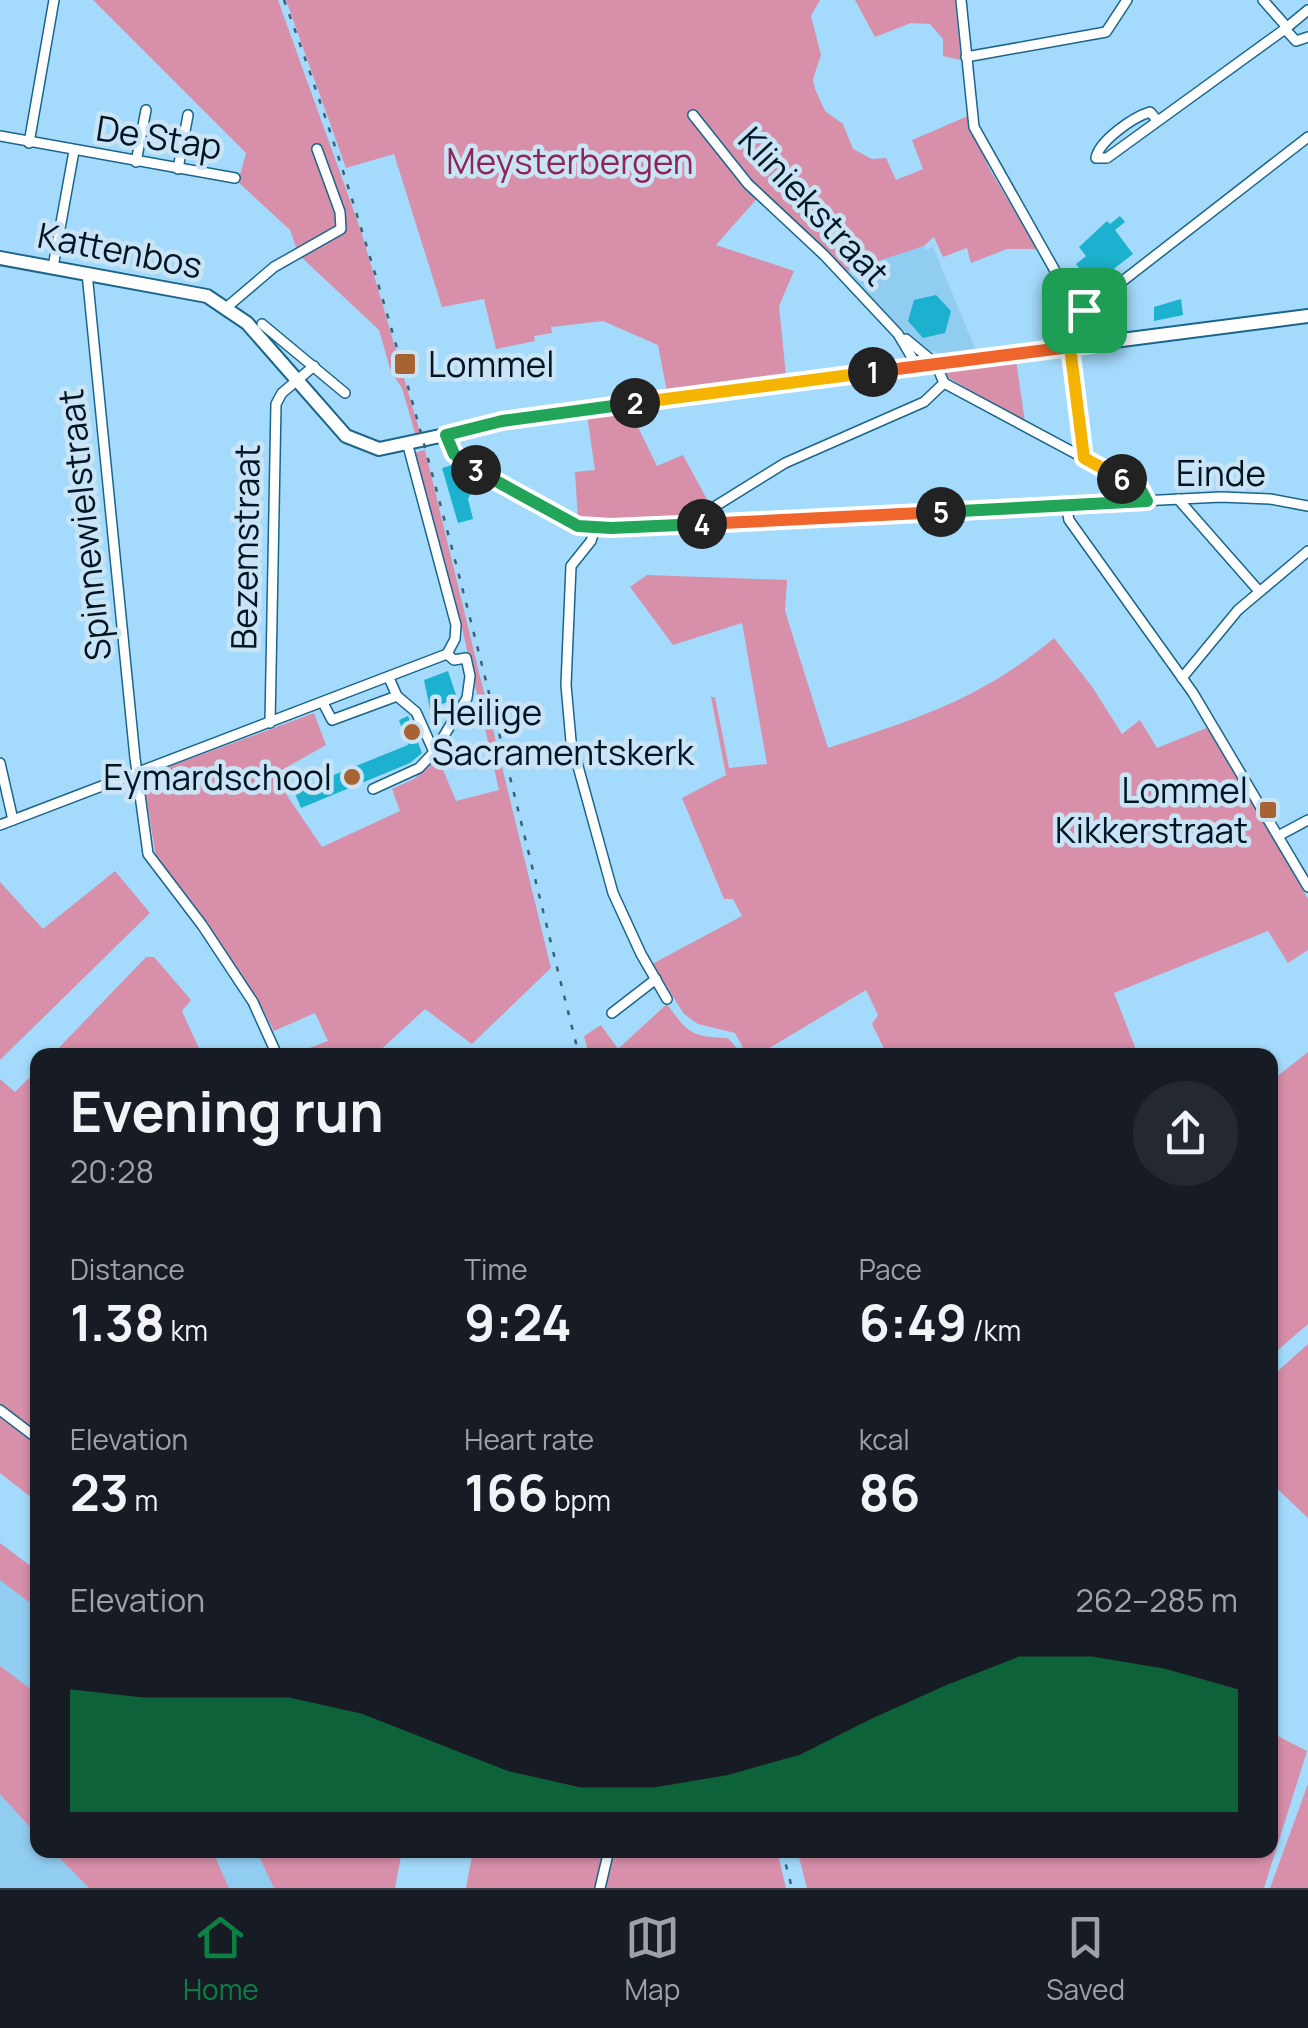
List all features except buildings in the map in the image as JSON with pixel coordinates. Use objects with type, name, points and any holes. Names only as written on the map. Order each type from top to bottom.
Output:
[{"type":"main road","name":"Kattenbos","points":[[0,258],[193,292],[227,307],[253,330],[334,425],[359,445],[378,449],[408,446],[517,418],[1308,316]]},
{"type":"street","points":[[29,143],[54,0]]},
{"type":"street","points":[[961,0],[971,113],[979,137],[1067,292],[1084,310],[1092,344]]},
{"type":"street","points":[[966,57],[1106,32],[1126,0]]},
{"type":"street","points":[[1263,0],[1296,41],[1308,37]]},
{"type":"street","points":[[1158,121],[1150,112],[1142,114],[1099,147],[1096,158],[1107,158],[1158,121],[1308,10]]},
{"type":"street","points":[[136,162],[146,110]]},
{"type":"street","name":"Kliniekstraat","points":[[693,114],[748,184],[824,255],[898,334],[936,364]]},
{"type":"street","points":[[178,169],[188,115]]},
{"type":"street","name":"De Stap","points":[[0,136],[234,178]]},
{"type":"street","points":[[1084,458],[1070,347],[1075,318],[1308,137]]},
{"type":"street","name":"Kattenbos","points":[[227,307],[274,266],[341,228],[340,212],[318,148]]},
{"type":"street","name":"De Stap","points":[[53,267],[74,151]]},
{"type":"street","name":"Spinnewielstraat","points":[[87,273],[137,772],[150,860],[202,925],[254,1002],[274,1048]]},
{"type":"street","points":[[262,324],[346,393]]},
{"type":"street","name":"Kliniekstraat","points":[[898,334],[917,366]]},
{"type":"street","points":[[936,364],[944,383],[1140,488],[1147,501]]},
{"type":"street","points":[[297,381],[314,366]]},
{"type":"street","name":"Bezemstraat","points":[[270,723],[276,404],[297,381]]},
{"type":"street","points":[[708,524],[708,512],[714,507],[785,462],[924,402],[944,383]]},
{"type":"street","name":"Einde","points":[[446,435],[459,460],[570,522],[595,528],[1245,497],[1308,506]]},
{"type":"street","points":[[373,789],[419,768],[434,752],[467,698],[470,676],[408,446]]},
{"type":"street","points":[[1178,500],[1258,590]]},
{"type":"street","points":[[1066,506],[1069,520],[1182,678],[1308,887]]},
{"type":"street","points":[[595,528],[571,566],[566,685],[571,741],[613,893],[668,998]]},
{"type":"street","points":[[1182,678],[1258,590],[1308,551]]},
{"type":"street","points":[[0,825],[447,654],[456,629]]},
{"type":"street","points":[[447,654],[454,660],[466,658]]},
{"type":"street","points":[[389,678],[397,696],[419,716],[434,752]]},
{"type":"street","points":[[324,703],[332,720],[397,696]]},
{"type":"street","points":[[0,764],[13,820]]},
{"type":"street","points":[[1278,836],[1308,820]]},
{"type":"street","points":[[612,1013],[656,980]]},
{"type":"street","points":[[0,1410],[30,1433]]},
{"type":"street","points":[[600,1888],[607,1858]]},
{"type":"shaded area","points":[[924,246],[926,250],[933,247],[977,353],[949,356],[928,350],[897,326],[842,268],[847,270]]},
{"type":"shaded area","points":[[0,1543],[30,1566],[30,1858],[401,1858],[395,1888],[0,1888]]},
{"type":"green space","points":[[93,0],[278,0],[361,231],[421,436],[416,437],[379,330],[299,255],[290,230],[238,182],[246,153]]},
{"type":"green space","name":"Meysterbergen","points":[[286,0],[820,0],[811,16],[821,55],[813,79],[815,89],[825,111],[843,124],[853,149],[872,159],[886,158],[896,180],[923,169],[912,140],[968,116],[989,168],[1037,249],[1007,249],[971,263],[967,248],[943,257],[934,237],[924,246],[847,271],[762,193],[716,245],[794,271],[779,306],[786,376],[667,392],[658,345],[603,321],[551,327],[552,333],[534,336],[535,341],[496,349],[484,299],[442,307],[394,154],[346,168]]},
{"type":"green space","points":[[855,0],[955,0],[961,60],[943,56],[943,39],[930,24],[911,23],[875,37]]},
{"type":"green space","points":[[1016,360],[1025,422],[944,375],[946,370]]},
{"type":"green space","points":[[629,409],[657,466],[683,455],[710,505],[698,520],[598,525],[578,520],[575,472],[595,470],[587,415]]},
{"type":"green space","points":[[425,450],[551,968],[472,1044],[425,1009],[383,1048],[310,1048],[328,1041],[315,1013],[274,1031],[258,1000],[196,909],[157,863],[144,785],[160,770],[314,713],[326,745],[273,775],[322,847],[400,811],[392,789],[414,779],[438,758],[456,801],[499,790],[462,628],[414,453]]},
{"type":"green space","points":[[647,575],[787,580],[785,611],[828,748],[919,717],[974,692],[1054,638],[1122,734],[1140,720],[1157,748],[1209,727],[1308,899],[1308,950],[1288,963],[1268,931],[1114,993],[1135,1048],[884,1048],[872,1024],[878,1015],[866,990],[770,1048],[743,1048],[735,1033],[698,1024],[684,1014],[652,964],[742,916],[733,899],[724,899],[682,798],[726,775],[711,697],[715,697],[729,768],[767,764],[742,623],[673,645],[630,587]]},
{"type":"green space","points":[[115,871],[150,913],[0,1060],[0,882],[43,929]]},
{"type":"green space","points":[[146,957],[154,957],[191,1000],[182,1011],[199,1048],[59,1048]]},
{"type":"green space","points":[[667,1004],[691,1032],[728,1038],[737,1048],[619,1048]]},
{"type":"green space","points":[[601,1025],[617,1048],[587,1048],[584,1036]]},
{"type":"green space","points":[[1308,1052],[1308,1324],[1278,1350],[1278,1076]]},
{"type":"green space","points":[[30,1077],[30,1497],[0,1473],[0,1079],[15,1092]]},
{"type":"green space","points":[[1308,1344],[1308,1518],[1278,1490],[1278,1371]]},
{"type":"green space","points":[[0,1543],[30,1566],[30,1603],[0,1580]]},
{"type":"green space","points":[[0,1666],[30,1689],[30,1827],[0,1794]]},
{"type":"green space","points":[[1278,1736],[1307,1751],[1278,1843]]},
{"type":"green space","points":[[1308,1784],[1308,1888],[1270,1888]]},
{"type":"green space","points":[[60,1858],[216,1858],[229,1888],[89,1888]]},
{"type":"green space","points":[[260,1858],[401,1858],[395,1888],[274,1888]]},
{"type":"green space","points":[[472,1858],[779,1858],[786,1888],[466,1888]]},
{"type":"green space","points":[[799,1858],[1273,1858],[1264,1888],[807,1888]]},
{"type":"railway","points":[[284,0],[371,260],[409,392],[480,656],[577,1048]]},
{"type":"railway","points":[[784,1858],[792,1888]]},
{"type":"place","name":"Lommel","points":[[405,364]]},
{"type":"place","name":"Heilige Sacramentskerk","points":[[412,732]]},
{"type":"place","name":"Eymardschool","points":[[352,777]]},
{"type":"place","name":"Lommel Kikkerstraat","points":[[1268,810]]},
{"type":"route","points":[[1084,310],[1075,318],[1070,347],[539,415],[446,435],[459,460],[570,522],[595,528],[1147,501],[1140,488],[1084,458],[1070,347],[1092,344],[1084,310]]}]
